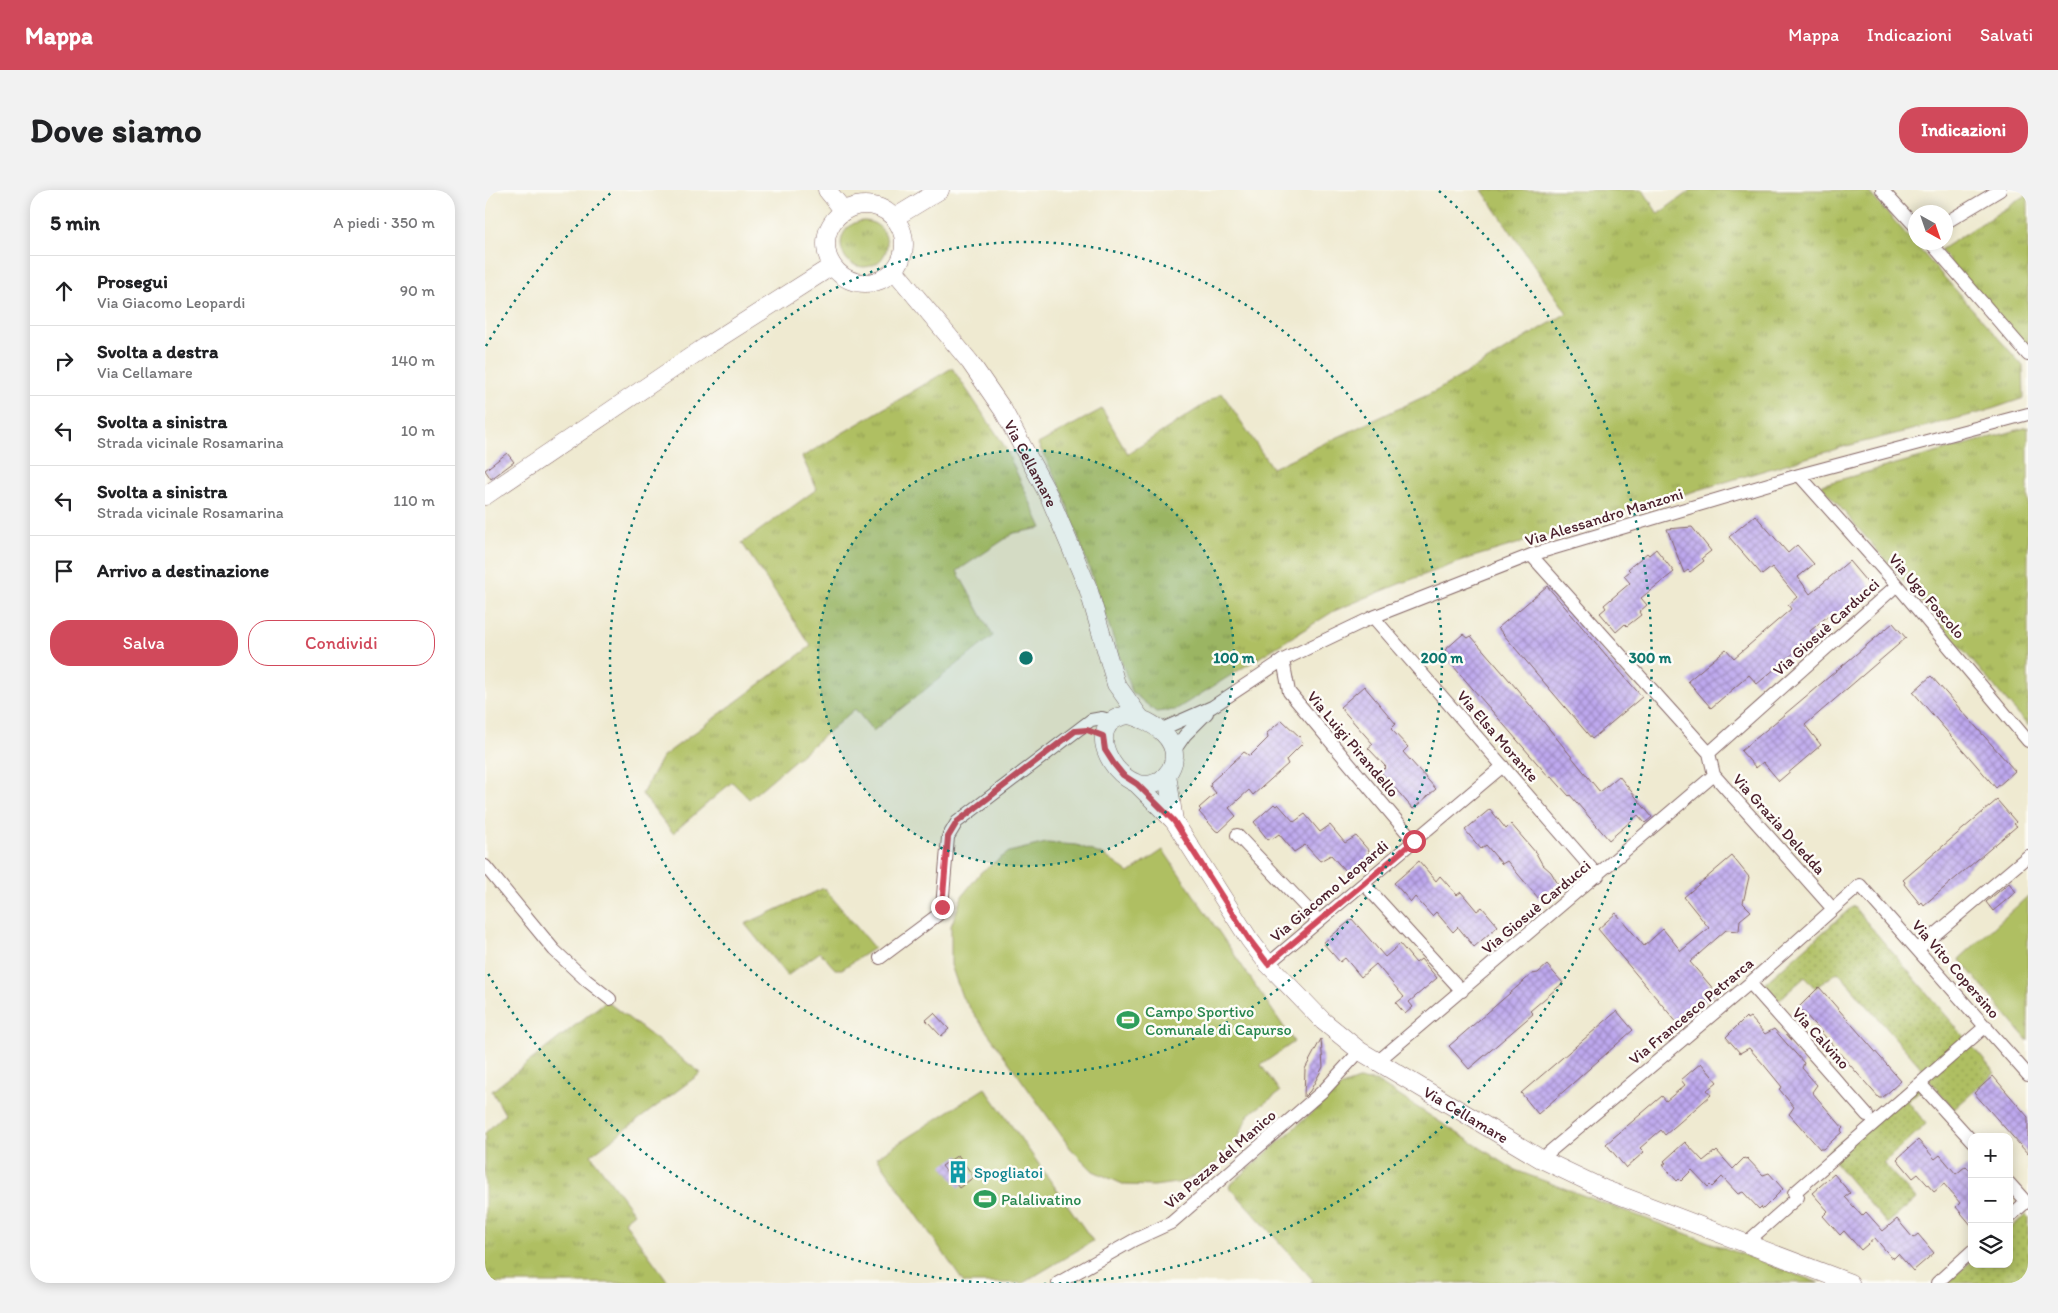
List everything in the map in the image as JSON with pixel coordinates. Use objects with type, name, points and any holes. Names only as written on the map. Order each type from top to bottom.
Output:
[{"type":"street","points":[[827,190],[845,211]]},
{"type":"street","points":[[894,218],[940,190]]},
{"type":"street","points":[[1882,190],[1908,218]]},
{"type":"street","points":[[1953,218],[2000,190]]},
{"type":"street","points":[[869,205],[881,208],[894,218],[902,233],[904,244],[900,261],[894,270],[879,280],[862,283],[845,278],[832,266],[826,249],[827,236],[831,224],[845,211],[856,206],[869,205]]},
{"type":"street","points":[[1937,250],[2028,355]]},
{"type":"street","points":[[485,496],[705,347],[832,266]]},
{"type":"street","name":"Via Cellamare","points":[[894,270],[970,362],[1003,410],[1049,496],[1088,588],[1116,684],[1141,719]]},
{"type":"street","name":"Via Alessandro Manzoni","points":[[1160,730],[1213,707],[1283,660],[1373,617],[1531,556],[1799,475],[2028,414]]},
{"type":"street","name":"Via Ugo Foscolo","points":[[1799,475],[1897,585],[2028,741]]},
{"type":"street","name":"Via Grazia Deledda","points":[[1531,556],[1709,753],[1714,775],[1833,909]]},
{"type":"street","name":"Via Giosuè Carducci","points":[[1709,753],[1897,585]]},
{"type":"street","name":"Via Elsa Morante","points":[[1373,617],[1598,876]]},
{"type":"street","name":"Via Luigi Pirandello","points":[[1283,660],[1289,692],[1414,841]]},
{"type":"street","name":"Via Cellamare","points":[[1116,684],[1103,743],[1109,756],[1123,775],[1137,784],[1174,821],[1234,917],[1268,964],[1323,1021],[1360,1051],[1377,1062],[1541,1159],[1606,1190],[1850,1283]]},
{"type":"street","name":"Via Alessandro Manzoni","points":[[1174,751],[1185,735],[1213,707]]},
{"type":"street","name":"Via Cellamare","points":[[1107,728],[1121,716],[1128,715],[1141,719],[1167,736],[1174,751],[1174,759],[1167,774],[1174,821]]},
{"type":"street","points":[[880,958],[939,914],[942,907],[948,837],[957,822],[1091,720],[1103,718],[1107,728]]},
{"type":"street","name":"Via Giacomo Leopardi","points":[[1268,964],[1503,766]]},
{"type":"street","points":[[1137,784],[1153,783],[1167,774]]},
{"type":"street","name":"Via Giosuè Carducci","points":[[1377,1062],[1598,876],[1714,775]]},
{"type":"street","points":[[1237,835],[1319,921]]},
{"type":"street","points":[[1918,949],[2028,856]]},
{"type":"street","points":[[485,866],[554,950],[586,980],[610,999]]},
{"type":"street","points":[[1364,884],[1462,991]]},
{"type":"street","name":"Via Francesco Petrarca","points":[[1541,1159],[1750,983],[1860,885]]},
{"type":"street","name":"Via Vito Copersino","points":[[1860,885],[2028,1075]]},
{"type":"street","name":"Via Calvino","points":[[1750,983],[1867,1115]]},
{"type":"street","points":[[1746,1243],[1798,1197],[1794,1193],[1985,1026]]},
{"type":"street","name":"Via Pezza del Manico","points":[[1057,1283],[1134,1240],[1171,1223],[1324,1090],[1360,1051]]},
{"type":"street","points":[[1924,1088],[1968,1137]]},
{"type":"street","points":[[2013,1187],[2027,1203],[2013,1214]]},
{"type":"street","points":[[1937,1283],[1968,1255]]},
{"type":"green space","points":[[1482,190],[1643,190],[1658,214],[1691,190],[1867,190],[1908,236],[1908,250],[1920,250],[2023,366],[2024,398],[1983,412],[1843,447],[1473,557],[1399,584],[1334,611],[1175,710],[1156,712],[1132,692],[1062,490],[1038,444],[1102,409],[1128,454],[1222,393],[1272,468],[1436,391],[1567,313]]},
{"type":"green space","points":[[2028,194],[2028,356],[1940,250],[1953,250],[1953,242]]},
{"type":"green space","points":[[859,221],[869,221],[883,231],[887,244],[883,257],[877,263],[869,267],[859,267],[845,257],[841,249],[841,239],[851,225]]},
{"type":"green space","points":[[952,368],[1004,445],[1042,528],[1014,533],[957,571],[993,636],[873,731],[855,709],[749,799],[732,782],[673,833],[642,794],[662,757],[811,646],[742,543],[817,489],[802,457]]},
{"type":"green space","points":[[2028,427],[2028,726],[1821,485]]},
{"type":"green space","name":"Campo Sportivo Comunale di Capurso","points":[[1046,843],[1077,845],[1105,856],[1129,873],[1163,850],[1294,1042],[1261,1065],[1280,1092],[1249,1114],[1238,1138],[1214,1165],[1183,1182],[1154,1186],[1125,1185],[1093,1171],[1071,1149],[962,997],[951,965],[951,926],[962,896],[981,872],[1009,852]]},
{"type":"green space","points":[[824,888],[874,948],[842,969],[835,969],[820,952],[787,976],[745,924]]},
{"type":"green space","points":[[2028,896],[2028,1041],[1959,959]]},
{"type":"green space","points":[[1853,906],[1995,1073],[1954,1109],[1930,1081],[1908,1101],[1926,1124],[1883,1163],[1916,1199],[1887,1224],[1827,1153],[1924,1071],[1838,972],[1815,988],[1805,977],[1779,1000],[1764,984]]},
{"type":"green space","points":[[606,1001],[701,1073],[591,1155],[634,1213],[624,1221],[669,1283],[485,1283],[485,1133],[505,1114],[492,1091]]},
{"type":"green space","points":[[1358,1080],[1376,1081],[1515,1170],[1819,1283],[1310,1283],[1313,1280],[1229,1186],[1342,1086]]},
{"type":"green space","name":"Palalivatino","points":[[985,1088],[1093,1241],[1023,1283],[964,1283],[877,1157]]},
{"type":"green space","points":[[2026,1215],[2028,1217],[2028,1283],[1946,1283],[1968,1264],[1968,1268],[2013,1268],[2013,1226]]},
{"type":"building","points":[[507,453],[514,462],[491,479],[485,470]]},
{"type":"building","points":[[1755,515],[1788,553],[1797,545],[1814,564],[1798,577],[1810,594],[1849,561],[1871,587],[1833,620],[1829,615],[1810,631],[1814,636],[1757,684],[1749,675],[1711,708],[1688,681],[1726,649],[1734,658],[1791,609],[1788,605],[1797,597],[1772,567],[1762,575],[1729,537]]},
{"type":"building","points":[[1692,527],[1711,551],[1702,558],[1704,561],[1690,572],[1688,570],[1684,573],[1667,529]]},
{"type":"building","points":[[1656,549],[1674,572],[1641,598],[1647,605],[1639,612],[1641,615],[1627,626],[1625,624],[1616,632],[1600,613],[1606,608],[1604,605],[1630,583],[1624,576],[1630,571],[1628,569],[1647,553],[1649,555]]},
{"type":"building","points":[[1547,586],[1642,697],[1592,739],[1498,628]]},
{"type":"building","points":[[1893,623],[1906,638],[1805,725],[1821,745],[1779,781],[1763,762],[1756,768],[1741,751]]},
{"type":"building","points":[[1463,634],[1468,638],[1471,636],[1517,689],[1600,792],[1619,776],[1652,817],[1645,823],[1638,815],[1609,840],[1570,795],[1551,776],[1549,777],[1447,659],[1449,657],[1445,650]]},
{"type":"building","points":[[1931,676],[2015,771],[1996,788],[1913,692]]},
{"type":"building","points":[[1364,686],[1396,724],[1391,729],[1408,747],[1403,752],[1436,789],[1413,809],[1381,772],[1386,767],[1368,748],[1373,744],[1340,707]]},
{"type":"building","points":[[1282,720],[1302,739],[1303,743],[1286,760],[1288,764],[1253,795],[1249,790],[1229,808],[1236,816],[1219,832],[1216,831],[1199,812],[1201,810],[1199,808],[1216,793],[1210,786],[1210,783],[1244,752],[1250,756],[1268,738],[1267,733]]},
{"type":"building","points":[[1997,800],[2016,822],[2014,824],[2017,826],[1924,905],[1922,902],[1920,904],[1903,880]]},
{"type":"building","points":[[1274,804],[1276,806],[1278,804],[1294,822],[1305,814],[1320,832],[1330,825],[1345,843],[1356,836],[1370,852],[1367,854],[1369,856],[1350,872],[1348,870],[1346,872],[1331,855],[1320,861],[1305,845],[1294,852],[1279,834],[1268,840],[1254,822]]},
{"type":"building","points":[[1490,809],[1506,829],[1511,824],[1536,853],[1542,864],[1551,872],[1558,884],[1539,899],[1507,861],[1502,864],[1486,845],[1481,849],[1465,830]]},
{"type":"building","points":[[1732,856],[1749,877],[1743,903],[1751,911],[1740,920],[1739,931],[1726,930],[1690,962],[1716,992],[1679,1025],[1598,929],[1616,913],[1644,946],[1663,929],[1681,951],[1709,928],[1684,897]]},
{"type":"building","points":[[1419,861],[1436,881],[1440,876],[1457,895],[1461,892],[1477,911],[1482,907],[1498,926],[1474,947],[1458,927],[1453,932],[1436,912],[1432,916],[1415,897],[1411,902],[1394,883]]},
{"type":"building","points":[[2009,883],[2016,892],[1993,911],[1986,902]]},
{"type":"building","points":[[1352,919],[1385,957],[1400,944],[1416,963],[1421,959],[1437,978],[1409,1002],[1413,1007],[1405,1014],[1396,1003],[1404,997],[1376,964],[1361,977],[1345,958],[1340,962],[1323,943]]},
{"type":"building","points":[[1547,965],[1563,983],[1530,1011],[1533,1014],[1469,1069],[1449,1046],[1532,974],[1538,973]]},
{"type":"building","points":[[1819,987],[1901,1081],[1882,1098],[1879,1098],[1799,1007]]},
{"type":"building","points":[[1617,1011],[1633,1030],[1538,1114],[1521,1093]]},
{"type":"building","points":[[934,1013],[949,1029],[941,1036],[926,1020]]},
{"type":"building","points":[[1746,1017],[1747,1019],[1750,1017],[1765,1034],[1774,1029],[1804,1063],[1802,1068],[1817,1085],[1812,1092],[1843,1128],[1842,1132],[1823,1149],[1820,1149],[1789,1114],[1794,1107],[1779,1089],[1782,1087],[1764,1065],[1749,1048],[1740,1053],[1726,1037]]},
{"type":"building","points":[[1321,1039],[1323,1067],[1310,1091],[1304,1097],[1305,1069]]},
{"type":"building","points":[[1701,1063],[1717,1082],[1707,1090],[1711,1095],[1665,1135],[1661,1130],[1640,1148],[1644,1152],[1626,1168],[1606,1144],[1662,1096],[1666,1101],[1685,1085],[1681,1080]]},
{"type":"building","points":[[1993,1076],[2028,1117],[2028,1154],[2013,1137],[2013,1133],[2009,1133],[1974,1093]]},
{"type":"building","points":[[1918,1140],[1935,1159],[1940,1155],[1956,1174],[1966,1166],[1968,1168],[1968,1221],[1956,1207],[1960,1203],[1944,1184],[1934,1192],[1918,1174],[1913,1178],[1897,1159]]},
{"type":"building","points":[[1685,1142],[1703,1161],[1717,1151],[1733,1169],[1744,1158],[1747,1158],[1763,1175],[1769,1173],[1783,1189],[1763,1209],[1761,1207],[1759,1209],[1743,1192],[1738,1194],[1722,1177],[1712,1187],[1710,1185],[1708,1187],[1692,1170],[1681,1181],[1679,1179],[1677,1181],[1663,1165],[1666,1163],[1664,1161]]},
{"type":"building","name":"Spogliatoi","points":[[958,1155],[974,1177],[959,1188],[942,1166]]},
{"type":"building","points":[[1834,1174],[1850,1193],[1845,1197],[1862,1216],[1866,1212],[1883,1231],[1897,1219],[1913,1238],[1918,1234],[1934,1253],[1913,1271],[1898,1254],[1894,1258],[1891,1257],[1875,1238],[1861,1250],[1844,1231],[1840,1235],[1823,1216],[1828,1211],[1812,1193]]},
{"type":"place","name":"Campo Sportivo Comunale di Capurso","points":[[1128,1020]]},
{"type":"place","name":"Spogliatoi","points":[[958,1172]]},
{"type":"place","name":"Palalivatino","points":[[985,1199]]},
{"type":"route","points":[[942,907],[948,837],[957,822],[1075,731],[1087,730],[1103,736],[1105,750],[1123,775],[1137,784],[1174,821],[1204,872],[1268,964],[1414,841]]}]
